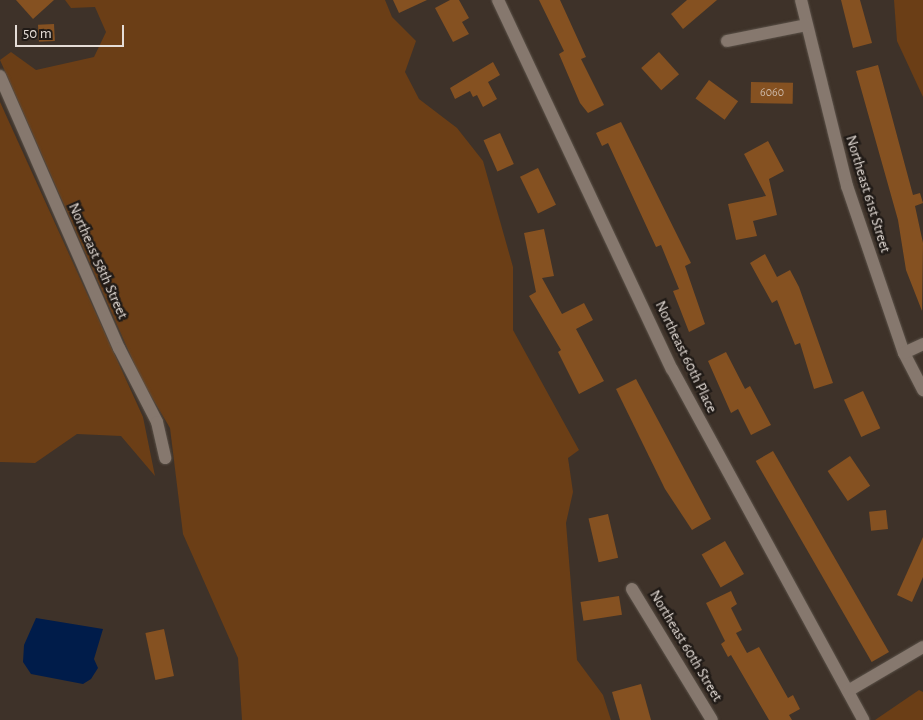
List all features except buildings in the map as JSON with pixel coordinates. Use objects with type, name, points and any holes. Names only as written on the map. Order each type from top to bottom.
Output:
[{"type":"street","name":"Northeast 60th Place","points":[[498,0],[672,369],[863,720]]},
{"type":"street","name":"Northeast 61st Street","points":[[801,0],[847,186],[904,353],[923,390]]},
{"type":"street","points":[[728,41],[806,25]]},
{"type":"street","name":"Northeast 58th Street","points":[[0,76],[119,348],[157,422],[165,458]]},
{"type":"street","points":[[904,353],[923,344]]},
{"type":"street","name":"Northeast 60th Street","points":[[632,589],[712,720]]},
{"type":"street","points":[[848,691],[923,647]]},
{"type":"shaded area","points":[[65,0],[385,0],[392,17],[416,41],[405,72],[419,99],[457,128],[483,161],[513,267],[513,330],[579,450],[568,458],[573,492],[566,523],[577,660],[603,695],[611,720],[242,720],[238,658],[183,534],[170,428],[141,379],[0,60],[11,52],[36,70],[94,57],[106,32],[95,7],[71,8]]},
{"type":"shaded area","points":[[894,0],[923,0],[923,97],[897,41]]},
{"type":"shaded area","points":[[0,102],[143,417],[155,476],[121,436],[77,434],[35,463],[0,462]]},
{"type":"shaded area","points":[[919,690],[923,692],[923,720],[875,720]]},
{"type":"water","points":[[36,618],[103,629],[94,659],[98,668],[91,679],[83,684],[31,674],[23,662],[24,645]]}]
